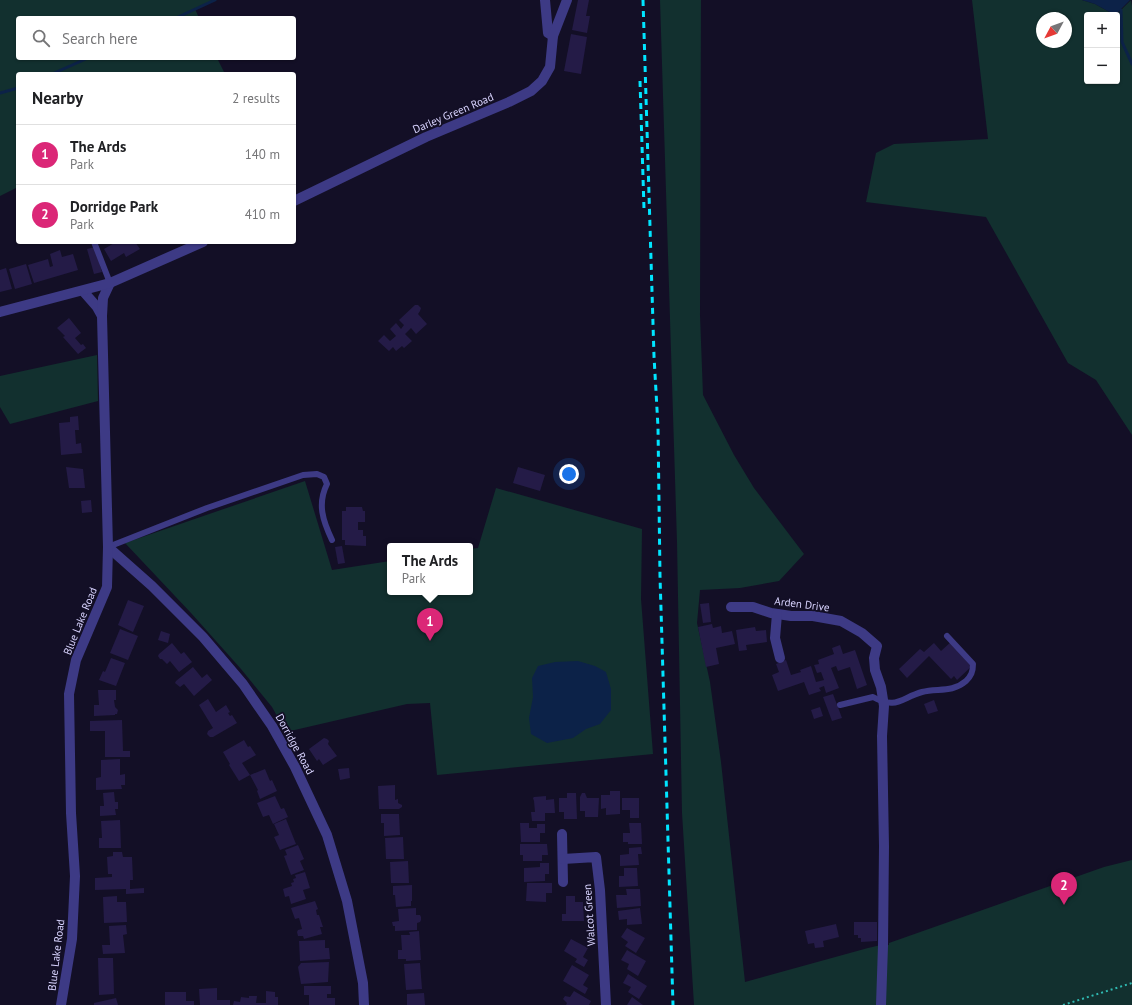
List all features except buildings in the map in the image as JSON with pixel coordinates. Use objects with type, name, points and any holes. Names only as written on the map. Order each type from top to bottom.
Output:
[{"type":"street","points":[[545,0],[548,33],[553,36]]},
{"type":"street","name":"Darley Green Road","points":[[296,200],[426,137],[509,102],[531,91],[542,81],[550,67],[553,36],[566,0]]},
{"type":"street","points":[[0,312],[110,283],[198,244]]},
{"type":"street","name":"Blue Lake Road","points":[[62,1005],[72,939],[75,876],[71,813],[69,694],[76,660],[107,587],[108,547],[102,316],[103,298],[110,283]]},
{"type":"street","points":[[82,291],[97,307],[102,316]]},
{"type":"street","name":"Dorridge Road","points":[[108,547],[162,596],[202,637],[243,684],[272,726],[287,753],[327,835],[348,901],[363,983],[364,1005]]},
{"type":"street","name":"Arden Drive","points":[[731,607],[752,607],[777,614],[791,616],[813,616],[841,621],[862,633],[877,646],[874,658],[875,670],[881,688],[883,703]]},
{"type":"street","points":[[777,614],[775,638],[780,658]]},
{"type":"street","points":[[881,1005],[884,846],[882,736],[883,703]]},
{"type":"street","points":[[562,834],[563,882]]},
{"type":"street","name":"Walcot Green","points":[[562,858],[596,857],[600,890],[606,1005]]},
{"type":"lane","points":[[95,244],[110,283]]},
{"type":"lane","points":[[108,547],[207,508],[303,475],[316,474],[324,477],[327,484],[323,493],[322,513],[332,540]]},
{"type":"lane","points":[[840,705],[873,697],[883,703],[898,703],[922,692],[957,688],[970,676],[973,670],[973,664],[947,636]]},
{"type":"path","points":[[1063,1005],[1132,983]]},
{"type":"green space","points":[[0,0],[215,0],[195,9],[198,16],[16,16],[16,60],[218,60],[224,72],[16,72],[16,188],[0,196]]},
{"type":"green space","points":[[660,0],[701,0],[700,315],[703,395],[734,455],[754,488],[804,554],[779,581],[740,588],[700,590],[697,623],[710,682],[721,762],[745,982],[868,948],[889,945],[889,943],[1104,867],[1132,860],[1132,1005],[694,1005],[682,813],[677,542]]},
{"type":"green space","points":[[972,0],[1082,0],[1095,4],[1110,12],[1084,12],[1084,84],[1120,84],[1119,12],[1131,0],[1132,435],[1096,380],[1068,363],[986,217],[866,202],[876,153],[894,144],[988,139]]},
{"type":"green space","points":[[97,355],[98,401],[10,424],[0,407],[0,376]]},
{"type":"green space","points":[[305,481],[332,570],[387,561],[387,595],[473,595],[473,549],[478,548],[496,488],[642,529],[641,599],[653,754],[437,775],[430,703],[407,704],[286,732],[272,707],[241,669],[125,543]]},
{"type":"water","points":[[1082,0],[1130,0],[1118,12],[1110,12],[1095,4]]},
{"type":"water","points":[[578,661],[595,666],[606,672],[611,689],[611,710],[600,724],[586,729],[573,738],[547,743],[531,734],[529,718],[533,697],[532,678],[538,666],[555,662]]},
{"type":"waterway","points":[[180,16],[215,0]]},
{"type":"waterway","points":[[1121,10],[1122,42],[1132,64]]},
{"type":"waterway","points":[[56,72],[84,60]]},
{"type":"waterway","points":[[0,93],[16,89]]},
{"type":"railway","points":[[643,0],[654,356],[658,427],[660,576],[673,1005]]},
{"type":"railway","points":[[640,81],[644,209]]},
{"type":"place","name":"The Ards","points":[[430,641]]},
{"type":"place","name":"Dorridge Park","points":[[1064,905]]}]
